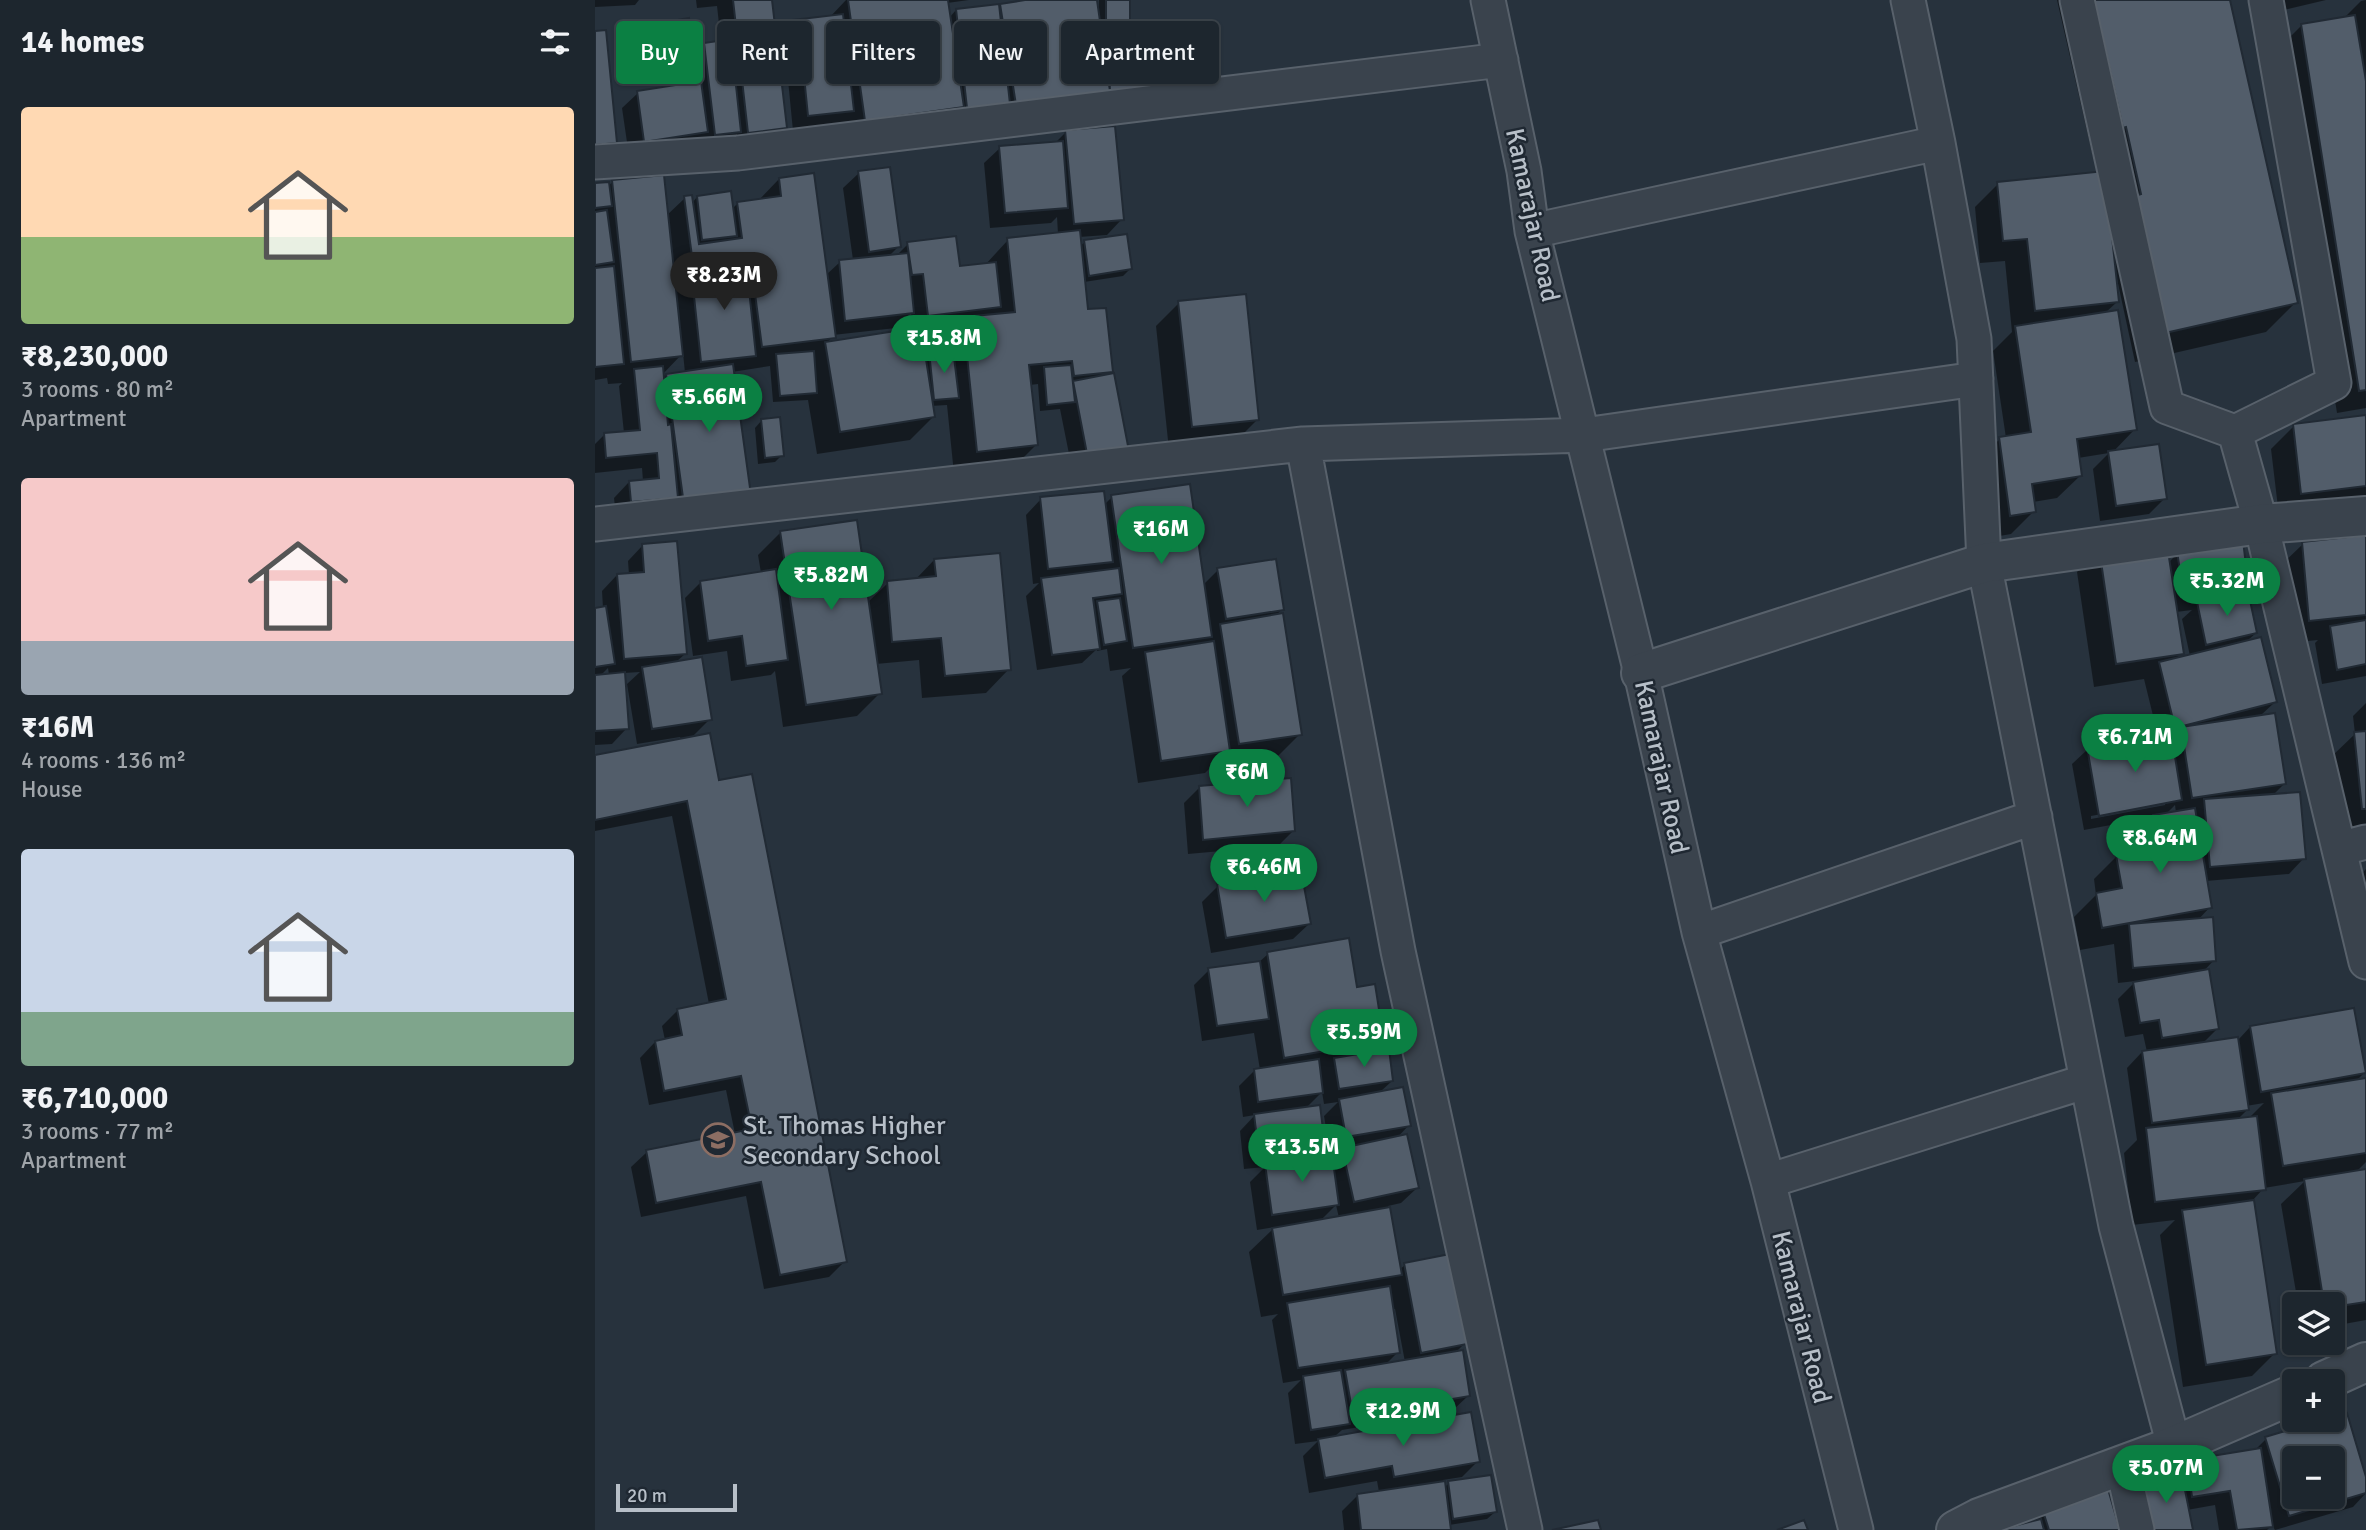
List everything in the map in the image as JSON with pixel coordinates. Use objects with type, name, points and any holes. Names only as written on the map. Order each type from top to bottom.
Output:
[{"type":"street","name":"Kamarajar Road","points":[[1488,0],[1524,171],[1532,231],[1641,673],[1699,932],[1768,1181],[1856,1530]]},
{"type":"street","points":[[1908,0],[1974,339],[1984,563],[2116,1226],[2173,1446]]},
{"type":"street","points":[[2077,0],[2167,407],[2235,432],[2334,383],[2266,0]]},
{"type":"street","points":[[595,162],[738,153],[1501,61]]},
{"type":"street","points":[[1532,231],[1938,144]]},
{"type":"street","points":[[595,524],[1303,444],[1584,435],[1976,379]]},
{"type":"street","points":[[2235,432],[2352,846],[2366,962]]},
{"type":"street","points":[[1303,444],[1398,951],[1525,1530]]},
{"type":"street","points":[[1641,673],[1984,563],[2261,524],[2366,516]]},
{"type":"street","points":[[1699,932],[2035,817]]},
{"type":"street","points":[[1768,1181],[2087,1081]]},
{"type":"street","points":[[2345,1372],[2366,1362]]},
{"type":"street","points":[[1956,1530],[1979,1518],[2173,1446],[2282,1399]]},
{"type":"street","points":[[2122,1465],[2137,1530]]},
{"type":"building","points":[[733,0],[772,0],[774,21],[735,21]]},
{"type":"building","points":[[848,0],[948,0],[954,40],[954,84],[961,84],[964,107],[865,121],[860,84],[940,84],[940,21],[851,21]]},
{"type":"building","points":[[1025,0],[1097,0],[1100,21],[1061,21],[1061,84],[1109,84],[1110,91],[1016,105],[1013,84],[1047,84],[1047,21],[1003,21],[1000,4]]},
{"type":"building","points":[[1106,0],[1130,0],[1130,21],[1106,21]]},
{"type":"building","points":[[2094,0],[2230,0],[2298,303],[2165,333],[2135,196],[2141,194]]},
{"type":"building","points":[[999,4],[1001,21],[957,21],[956,9]]},
{"type":"building","points":[[843,14],[844,21],[826,21],[826,84],[851,84],[854,111],[808,116],[805,84],[812,84],[812,21],[784,21]]},
{"type":"building","points":[[2355,15],[2366,81],[2366,390],[2359,391],[2301,24]]},
{"type":"building","points":[[606,30],[617,143],[595,145],[595,31]]},
{"type":"building","points":[[717,41],[717,84],[736,84],[741,132],[715,135],[704,43]]},
{"type":"building","points":[[682,84],[701,84],[708,132],[644,142],[637,91]]},
{"type":"building","points":[[742,84],[782,84],[787,128],[748,133]]},
{"type":"building","points":[[964,84],[1008,84],[1010,104],[967,108]]},
{"type":"building","points":[[1110,84],[1149,84],[1149,90],[1110,92]]},
{"type":"building","points":[[1115,126],[1124,220],[1074,224],[1065,130]]},
{"type":"building","points":[[1063,141],[1068,208],[1005,213],[999,146]]},
{"type":"building","points":[[890,167],[901,247],[869,252],[858,171]]},
{"type":"building","points":[[2105,171],[2119,302],[2035,311],[2027,239],[2003,241],[1997,182]]},
{"type":"building","points":[[814,173],[836,338],[762,347],[750,256],[693,264],[684,196],[692,195],[699,244],[742,238],[737,202],[781,196],[779,178]]},
{"type":"building","points":[[664,175],[683,356],[631,362],[612,180]]},
{"type":"building","points":[[609,182],[612,206],[595,208],[595,183]]},
{"type":"building","points":[[731,191],[737,236],[702,240],[697,196]]},
{"type":"building","points":[[607,210],[614,262],[595,265],[595,212]]},
{"type":"building","points":[[1080,230],[1088,309],[1106,308],[1113,372],[1074,376],[1072,361],[1029,365],[1038,445],[977,452],[963,317],[1015,312],[1007,238]]},
{"type":"building","points":[[1127,234],[1132,269],[1089,276],[1084,240]]},
{"type":"building","points":[[956,236],[960,266],[996,262],[1001,307],[928,316],[923,274],[912,275],[907,242]]},
{"type":"building","points":[[908,253],[914,313],[845,321],[839,260]]},
{"type":"building","points":[[746,261],[756,356],[701,362],[691,268]]},
{"type":"building","points":[[614,266],[624,364],[595,367],[595,268]]},
{"type":"building","points":[[1246,294],[1259,420],[1192,427],[1178,301]]},
{"type":"building","points":[[2118,310],[2137,430],[2077,439],[2082,476],[2032,484],[2036,512],[2010,516],[1999,437],[2031,432],[2015,326]]},
{"type":"building","points":[[921,327],[935,417],[840,432],[825,342]]},
{"type":"building","points":[[953,349],[959,398],[934,400],[929,351]]},
{"type":"building","points":[[814,351],[817,393],[780,396],[776,354]]},
{"type":"building","points":[[733,364],[751,495],[684,505],[666,374]]},
{"type":"building","points":[[1071,365],[1075,402],[1047,405],[1044,367]]},
{"type":"building","points":[[663,366],[678,498],[631,502],[629,481],[659,478],[657,453],[606,458],[604,433],[640,430],[634,369]]},
{"type":"building","points":[[1114,373],[1129,451],[1088,459],[1073,381]]},
{"type":"building","points":[[2366,415],[2366,486],[2301,494],[2293,424]]},
{"type":"building","points":[[780,417],[784,456],[765,458],[761,419]]},
{"type":"building","points":[[2159,444],[2167,499],[2116,506],[2108,451]]},
{"type":"building","points":[[1190,484],[1212,637],[1133,648],[1111,495]]},
{"type":"building","points":[[1104,491],[1113,562],[1048,569],[1040,497]]},
{"type":"building","points":[[857,520],[882,694],[806,705],[780,531]]},
{"type":"building","points":[[2366,535],[2366,615],[2309,621],[2302,542]]},
{"type":"building","points":[[2166,538],[2184,654],[2116,664],[2099,548]]},
{"type":"building","points":[[677,541],[687,654],[624,659],[617,574],[644,572],[642,544]]},
{"type":"building","points":[[2243,541],[2249,589],[2184,599],[2177,551]]},
{"type":"building","points":[[1000,553],[1011,670],[945,676],[941,638],[892,642],[887,581],[936,576],[934,559]]},
{"type":"building","points":[[1276,559],[1284,610],[1226,619],[1217,568]]},
{"type":"building","points":[[1119,568],[1122,594],[1093,598],[1100,649],[1052,655],[1041,578]]},
{"type":"building","points":[[776,569],[788,660],[746,666],[742,636],[708,641],[700,581]]},
{"type":"building","points":[[2248,591],[2257,633],[2206,645],[2197,602]]},
{"type":"building","points":[[1120,598],[1127,641],[1104,645],[1097,601]]},
{"type":"building","points":[[606,606],[615,664],[595,667],[595,608]]},
{"type":"building","points":[[1283,613],[1302,735],[1239,744],[1220,624]]},
{"type":"building","points":[[2366,620],[2366,664],[2337,670],[2330,626]]},
{"type":"building","points":[[2261,637],[2277,702],[2175,728],[2159,662]]},
{"type":"building","points":[[1214,641],[1230,751],[1161,761],[1145,652]]},
{"type":"building","points":[[702,657],[712,720],[652,729],[642,667]]},
{"type":"building","points":[[625,672],[629,729],[595,731],[595,675]]},
{"type":"building","points":[[2275,713],[2286,784],[2192,798],[2181,727]]},
{"type":"building","points":[[2366,731],[2366,809],[2362,809],[2354,732]]},
{"type":"building","points":[[2171,732],[2182,800],[2099,816],[2087,747]]},
{"type":"building","points":[[710,733],[719,780],[752,774],[847,1262],[780,1275],[761,1182],[656,1203],[646,1150],[752,1129],[741,1076],[664,1091],[655,1041],[682,1035],[677,1009],[726,999],[687,801],[595,820],[595,755]]},
{"type":"building","points":[[1291,778],[1295,831],[1203,840],[1199,786]]},
{"type":"building","points":[[2300,792],[2306,859],[2210,867],[2204,799]]},
{"type":"building","points":[[2195,808],[2212,908],[2102,928],[2096,893],[2122,888],[2116,855],[2159,847],[2153,815]]},
{"type":"building","points":[[1301,870],[1311,924],[1226,938],[1217,884]]},
{"type":"building","points":[[2213,917],[2216,961],[2133,968],[2129,924]]},
{"type":"building","points":[[1349,938],[1357,987],[1375,984],[1384,1041],[1284,1058],[1267,952]]},
{"type":"building","points":[[1260,961],[1269,1019],[1217,1026],[1208,968]]},
{"type":"building","points":[[2209,969],[2219,1029],[2162,1038],[2159,1020],[2140,1023],[2133,982]]},
{"type":"building","points":[[2354,1008],[2366,1073],[2261,1092],[2250,1026]]},
{"type":"building","points":[[2238,1037],[2249,1110],[2152,1123],[2142,1051]]},
{"type":"building","points":[[1389,1049],[1393,1081],[1339,1089],[1334,1058]]},
{"type":"building","points":[[1319,1059],[1323,1093],[1258,1102],[1254,1069]]},
{"type":"building","points":[[2366,1078],[2366,1153],[2283,1166],[2271,1093]]},
{"type":"building","points":[[1403,1087],[1411,1126],[1346,1137],[1339,1099]]},
{"type":"building","points":[[1320,1105],[1325,1146],[1259,1155],[1254,1114]]},
{"type":"building","points":[[2257,1116],[2266,1190],[2155,1202],[2146,1128]]},
{"type":"building","points":[[1407,1134],[1419,1188],[1354,1202],[1342,1148]]},
{"type":"building","points":[[1332,1154],[1339,1205],[1272,1215],[1265,1164]]},
{"type":"building","points":[[2366,1169],[2366,1302],[2345,1305],[2345,1292],[2322,1292],[2304,1179]]},
{"type":"building","points":[[2254,1200],[2277,1354],[2206,1365],[2182,1210]]},
{"type":"building","points":[[1390,1207],[1402,1275],[1283,1295],[1272,1228]]},
{"type":"building","points":[[1450,1254],[1467,1344],[1421,1353],[1404,1263]]},
{"type":"building","points":[[1390,1286],[1400,1353],[1298,1368],[1287,1303]]},
{"type":"building","points":[[1463,1350],[1470,1396],[1353,1416],[1345,1370]]},
{"type":"building","points":[[1341,1370],[1350,1424],[1311,1430],[1303,1376]]},
{"type":"building","points":[[1471,1412],[1480,1462],[1394,1477],[1392,1466],[1325,1478],[1318,1439]]},
{"type":"building","points":[[2347,1413],[2366,1477],[2366,1493],[2345,1499],[2345,1446],[2282,1446],[2282,1493],[2265,1437],[2282,1432],[2345,1432]]},
{"type":"building","points":[[2261,1448],[2273,1527],[2237,1530],[2230,1491],[2192,1497],[2187,1460]]},
{"type":"building","points":[[1491,1475],[1497,1512],[1453,1519],[1448,1481]]},
{"type":"building","points":[[2182,1475],[2193,1530],[2148,1530],[2139,1484]]},
{"type":"building","points":[[1445,1481],[1451,1530],[1361,1530],[1357,1494]]},
{"type":"building","points":[[2108,1489],[2120,1530],[2049,1530],[2042,1508]]},
{"type":"building","points":[[2287,1509],[2312,1509],[2289,1516]]},
{"type":"building","points":[[2041,1519],[2044,1530],[1998,1530]]},
{"type":"building","points":[[1598,1520],[1601,1530],[1552,1530]]},
{"type":"building","points":[[1804,1520],[1808,1530],[1777,1530]]},
{"type":"place","name":"St. Thomas Higher Secondary School","points":[[718,1140]]}]
